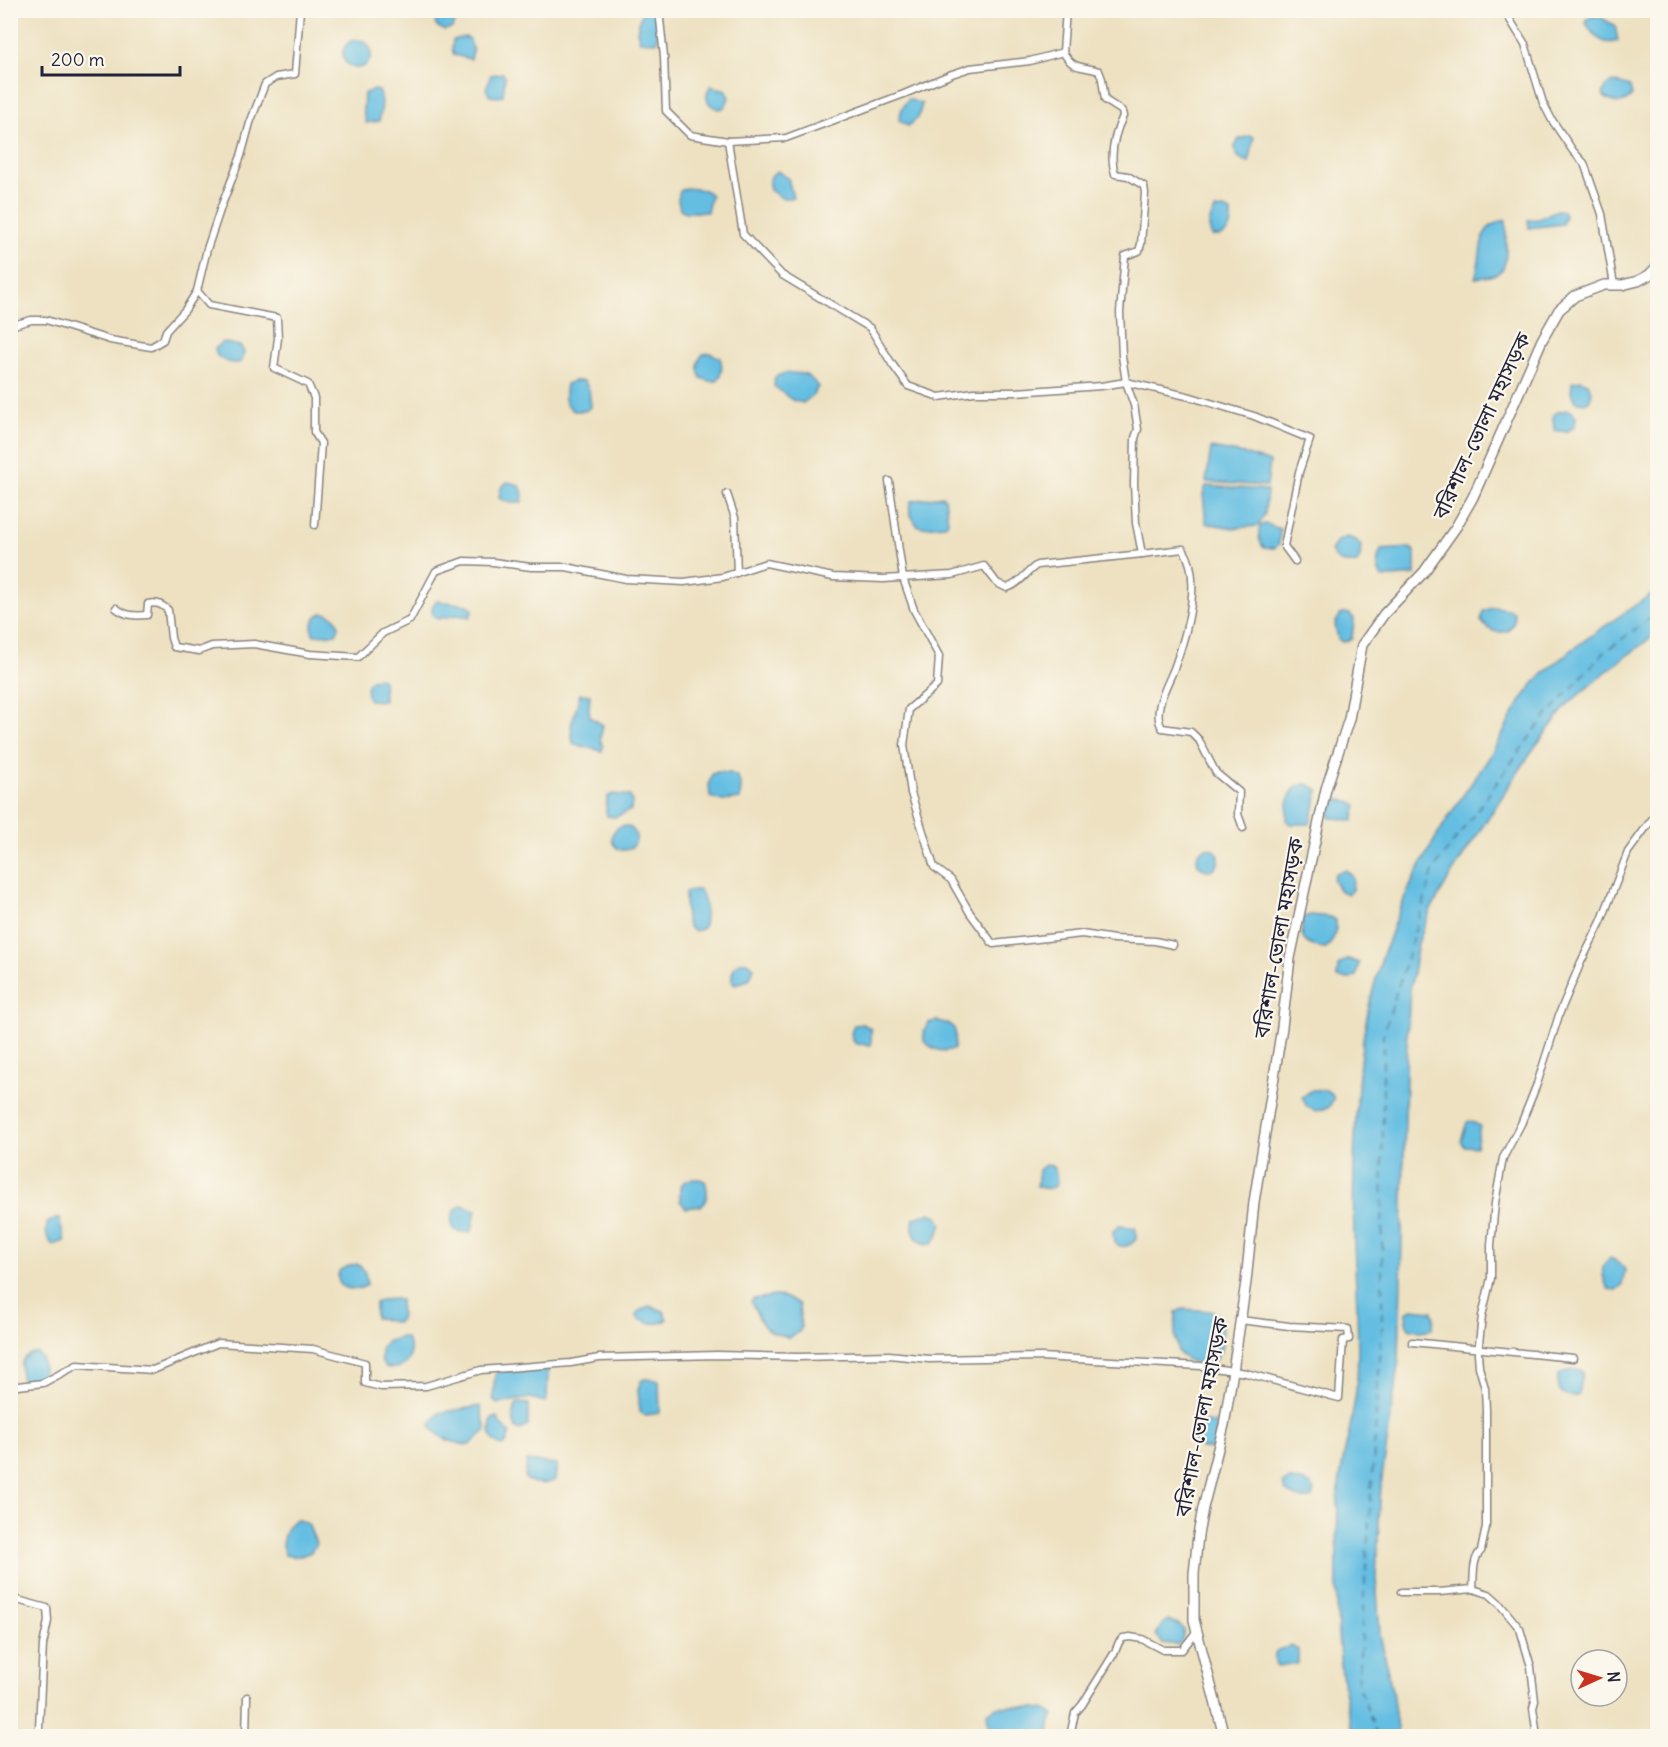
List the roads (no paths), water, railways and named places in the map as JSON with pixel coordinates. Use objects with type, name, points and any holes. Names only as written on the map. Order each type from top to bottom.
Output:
[{"type":"highway","name":"বরিশাল-ভোলা মহাসড়ক","points":[[1224,1737],[1196,1632],[1193,1607],[1198,1535],[1224,1425],[1233,1371],[1254,1202],[1282,1027],[1290,958],[1326,789],[1349,719],[1362,645],[1384,614],[1425,572],[1456,527],[1473,497],[1542,340],[1559,310],[1575,296],[1604,285],[1638,281],[1658,266]]},
{"type":"street","points":[[10,326],[31,320],[46,320],[110,340],[151,347],[163,340],[166,331],[185,310],[197,291],[214,228],[242,156],[250,123],[265,84],[276,77],[296,74],[300,10]]},
{"type":"street","points":[[658,10],[664,57],[666,111],[690,135],[728,141],[786,138],[970,68],[1030,61],[1063,52]]},
{"type":"street","points":[[1066,10],[1063,52],[1072,64],[1079,68],[1093,69],[1101,74],[1105,100],[1122,111],[1123,116],[1113,150],[1115,174],[1136,180],[1144,186],[1145,193],[1143,232],[1139,251],[1125,255],[1120,325],[1126,382],[1134,405],[1138,429],[1135,438],[1134,484],[1136,523],[1142,555]]},
{"type":"street","points":[[1504,10],[1525,44],[1543,103],[1552,120],[1584,163],[1602,214],[1614,285]]},
{"type":"street","points":[[728,141],[743,234],[782,275],[870,327],[908,386],[939,397],[974,392],[1026,391],[1126,382],[1191,397],[1254,416],[1310,439],[1299,472],[1284,546],[1295,561]]},
{"type":"street","points":[[197,291],[209,304],[277,318],[278,338],[274,368],[308,384],[314,398],[314,432],[321,443],[315,525]]},
{"type":"street","points":[[889,481],[903,578],[914,610],[939,656],[937,685],[909,709],[904,745],[911,793],[934,867],[951,880],[970,913],[993,944],[1082,934],[1114,939],[1155,941],[1173,945]]},
{"type":"street","points":[[727,494],[735,518],[737,573]]},
{"type":"street","points":[[116,608],[122,614],[134,616],[147,615],[148,604],[156,602],[162,605],[168,610],[174,647],[189,651],[199,651],[212,646],[254,644],[310,654],[358,657],[383,633],[410,620],[436,572],[464,561],[531,567],[566,567],[626,579],[684,582],[723,577],[766,563],[833,577],[883,579],[952,575],[984,566],[997,583],[1007,588],[1017,585],[1026,573],[1037,565],[1183,549],[1190,558],[1192,601],[1175,668],[1161,700],[1159,723],[1162,728],[1191,732],[1199,740],[1215,773],[1239,792],[1238,814],[1243,828]]},
{"type":"street","points":[[1473,1589],[1475,1559],[1481,1551],[1485,1538],[1487,1513],[1485,1389],[1478,1362],[1482,1316],[1491,1278],[1495,1203],[1503,1158],[1521,1124],[1537,1084],[1560,1012],[1601,922],[1629,852],[1658,811]]},
{"type":"street","points":[[10,1387],[43,1383],[77,1365],[153,1370],[218,1343],[313,1348],[366,1363],[365,1383],[381,1387],[426,1386],[488,1369],[571,1363],[599,1358],[717,1355],[798,1358],[889,1355],[929,1359],[1041,1357],[1177,1364],[1233,1371],[1340,1398],[1343,1340],[1349,1339],[1348,1329],[1289,1326],[1240,1320]]},
{"type":"street","points":[[1412,1342],[1572,1358]]},
{"type":"street","points":[[1401,1592],[1473,1589],[1489,1594],[1498,1602],[1520,1629],[1531,1667],[1535,1701],[1533,1708],[1538,1737]]},
{"type":"street","points":[[10,1598],[47,1608],[48,1621],[43,1645],[39,1728]]},
{"type":"street","points":[[1070,1737],[1075,1713],[1123,1638],[1130,1636],[1142,1639],[1163,1650],[1174,1651],[1182,1650],[1196,1632]]},
{"type":"street","points":[[246,1737],[247,1697]]},
{"type":"water","points":[[434,11],[455,11],[455,23],[452,28],[444,30],[436,26]]},
{"type":"water","points":[[642,11],[655,11],[658,26],[656,42],[640,41],[637,31]]},
{"type":"water","points":[[1593,16],[1602,18],[1615,26],[1618,41],[1607,42],[1595,36],[1586,23],[1587,19]]},
{"type":"water","points":[[469,38],[473,50],[471,59],[454,55],[452,49],[453,40]]},
{"type":"water","points":[[357,40],[367,44],[371,54],[367,64],[357,68],[347,64],[343,54],[347,44]]},
{"type":"water","points":[[503,73],[505,77],[503,95],[490,96],[486,89],[491,75]]},
{"type":"water","points":[[1614,82],[1630,87],[1632,96],[1619,103],[1604,97],[1603,92],[1608,84]]},
{"type":"water","points":[[711,86],[726,90],[729,98],[725,107],[716,108],[709,103],[707,94]]},
{"type":"water","points":[[379,91],[381,98],[379,121],[366,123],[363,111],[364,93]]},
{"type":"water","points":[[908,99],[922,104],[918,118],[908,126],[899,120],[902,108]]},
{"type":"water","points":[[1254,137],[1249,162],[1239,157],[1234,148],[1239,139]]},
{"type":"water","points":[[777,171],[788,178],[793,198],[782,198],[770,190],[769,179]]},
{"type":"water","points":[[686,188],[705,190],[711,195],[707,212],[686,212],[680,209],[678,200],[680,191]]},
{"type":"water","points":[[1224,209],[1231,212],[1230,227],[1222,235],[1212,236],[1209,223],[1212,216],[1215,210]]},
{"type":"water","points":[[1557,210],[1563,211],[1565,216],[1562,224],[1529,228],[1528,220],[1538,219]]},
{"type":"water","points":[[1506,220],[1505,264],[1499,272],[1493,275],[1475,278],[1485,233],[1491,226]]},
{"type":"water","points":[[222,342],[240,346],[244,352],[242,361],[232,363],[217,356],[215,349]]},
{"type":"water","points":[[710,353],[720,358],[721,361],[721,373],[717,381],[701,378],[699,372],[698,363],[701,357],[703,354]]},
{"type":"water","points":[[785,373],[804,374],[811,378],[818,387],[813,395],[803,403],[792,400],[774,386],[775,377]]},
{"type":"water","points":[[1580,380],[1588,383],[1592,393],[1589,401],[1584,403],[1576,401],[1571,393],[1572,382]]},
{"type":"water","points":[[584,381],[589,389],[591,407],[585,411],[574,411],[566,403],[566,384]]},
{"type":"water","points":[[1567,410],[1573,412],[1576,417],[1575,426],[1566,432],[1554,430],[1553,415]]},
{"type":"water","points":[[1211,448],[1270,462],[1267,486],[1206,482]]},
{"type":"water","points":[[507,482],[520,487],[523,494],[522,502],[510,503],[499,498],[501,488]]},
{"type":"water","points":[[1206,486],[1267,490],[1265,513],[1258,526],[1233,528],[1206,523],[1203,494]]},
{"type":"water","points":[[941,496],[945,498],[948,522],[945,525],[921,527],[917,525],[910,511],[911,501]]},
{"type":"water","points":[[1266,524],[1280,529],[1279,544],[1275,548],[1264,548],[1261,543],[1260,528],[1261,525]]},
{"type":"water","points":[[1347,537],[1356,540],[1361,546],[1357,563],[1341,562],[1331,551],[1337,541]]},
{"type":"water","points":[[1410,548],[1415,551],[1415,575],[1382,578],[1378,564],[1381,550]]},
{"type":"water","points":[[1657,590],[1657,633],[1568,704],[1534,748],[1454,870],[1430,911],[1418,943],[1410,991],[1407,1037],[1399,1359],[1381,1485],[1376,1578],[1380,1634],[1392,1691],[1398,1736],[1354,1736],[1344,1689],[1339,1644],[1338,1502],[1357,1380],[1358,1326],[1353,1195],[1359,1072],[1369,1005],[1400,908],[1430,847],[1487,761],[1525,695],[1554,664]]},
{"type":"water","points":[[437,601],[468,605],[473,610],[470,617],[457,615],[437,619],[432,610]]},
{"type":"water","points":[[1494,607],[1508,609],[1514,613],[1514,622],[1508,631],[1493,631],[1481,621],[1483,611]]},
{"type":"water","points":[[322,613],[335,618],[339,627],[336,634],[314,635],[313,622]]},
{"type":"water","points":[[1350,614],[1354,619],[1352,639],[1342,642],[1338,639],[1335,624],[1340,615]]},
{"type":"water","points":[[380,678],[383,680],[384,701],[369,700],[366,692],[367,685],[371,680]]},
{"type":"water","points":[[580,694],[590,695],[590,717],[603,725],[600,739],[603,746],[602,751],[573,744],[571,726]]},
{"type":"water","points":[[717,772],[737,776],[741,786],[740,799],[722,801],[710,797],[709,784],[712,774]]},
{"type":"water","points":[[1307,784],[1319,790],[1310,824],[1291,824],[1287,821],[1287,809],[1292,792],[1301,785]]},
{"type":"water","points":[[613,794],[630,796],[631,810],[615,817],[607,816],[607,797]]},
{"type":"water","points":[[1341,799],[1357,805],[1353,821],[1330,817],[1327,811],[1329,806],[1333,801]]},
{"type":"water","points":[[624,826],[629,827],[635,833],[635,843],[629,849],[624,850],[619,849],[613,843],[612,838],[613,833],[619,827]]},
{"type":"water","points":[[1208,848],[1216,851],[1219,859],[1216,867],[1208,870],[1200,867],[1197,859],[1200,851]]},
{"type":"water","points":[[1346,870],[1353,877],[1352,890],[1348,894],[1340,891],[1333,880],[1335,873]]},
{"type":"water","points":[[699,890],[702,893],[705,908],[703,928],[696,930],[691,929],[688,925],[685,912],[685,892]]},
{"type":"water","points":[[1311,915],[1336,920],[1334,936],[1326,948],[1312,946],[1302,936],[1303,917]]},
{"type":"water","points":[[1348,959],[1359,963],[1356,976],[1350,979],[1337,978],[1338,966]]},
{"type":"water","points":[[739,962],[748,962],[754,967],[749,980],[734,984],[732,973]]},
{"type":"water","points":[[936,1021],[948,1024],[954,1029],[956,1037],[954,1049],[938,1050],[924,1041],[924,1032],[928,1023]]},
{"type":"water","points":[[863,1024],[871,1029],[871,1045],[856,1044],[852,1037],[854,1025]]},
{"type":"water","points":[[1312,1090],[1326,1090],[1333,1095],[1333,1101],[1328,1108],[1316,1111],[1307,1107],[1302,1097]]},
{"type":"water","points":[[1470,1121],[1480,1126],[1476,1147],[1464,1146],[1461,1141],[1467,1122]]},
{"type":"water","points":[[1045,1165],[1052,1166],[1056,1172],[1057,1184],[1050,1188],[1037,1186],[1039,1170]]},
{"type":"water","points":[[693,1179],[705,1181],[706,1198],[701,1206],[686,1208],[680,1201],[680,1186],[685,1181]]},
{"type":"water","points":[[462,1205],[476,1210],[472,1230],[469,1233],[458,1232],[452,1226],[453,1214]]},
{"type":"water","points":[[930,1213],[938,1216],[942,1224],[932,1244],[918,1239],[913,1228],[914,1218]]},
{"type":"water","points":[[59,1218],[65,1241],[53,1245],[46,1232],[47,1225],[48,1222]]},
{"type":"water","points":[[1119,1226],[1136,1229],[1136,1239],[1131,1244],[1120,1246],[1114,1243],[1113,1231]]},
{"type":"water","points":[[1610,1258],[1620,1263],[1625,1270],[1622,1285],[1616,1290],[1608,1289],[1603,1276],[1604,1265]]},
{"type":"water","points":[[357,1264],[365,1273],[367,1285],[354,1289],[340,1285],[339,1272]]},
{"type":"water","points":[[785,1297],[799,1305],[801,1328],[789,1338],[767,1329],[751,1302],[753,1299]]},
{"type":"water","points":[[380,1300],[400,1300],[401,1316],[398,1323],[375,1318],[375,1303]]},
{"type":"water","points":[[649,1306],[664,1311],[667,1320],[652,1323],[637,1317],[639,1311]]},
{"type":"water","points":[[1183,1309],[1213,1311],[1220,1317],[1222,1346],[1214,1361],[1194,1362],[1185,1359],[1178,1352],[1175,1336],[1176,1312]]},
{"type":"water","points":[[1412,1309],[1432,1311],[1434,1318],[1432,1329],[1420,1331],[1409,1328],[1406,1322],[1407,1312]]},
{"type":"water","points":[[401,1337],[406,1338],[409,1345],[408,1361],[399,1367],[385,1367],[381,1361],[381,1347],[386,1342]]},
{"type":"water","points":[[37,1353],[42,1358],[43,1371],[40,1379],[26,1382],[21,1378],[21,1366],[25,1357]]},
{"type":"water","points":[[545,1367],[548,1370],[547,1400],[545,1402],[530,1398],[497,1404],[493,1399],[495,1375],[500,1370],[518,1371]]},
{"type":"water","points":[[1566,1371],[1583,1372],[1579,1394],[1575,1397],[1563,1394],[1559,1389],[1558,1376]]},
{"type":"water","points":[[644,1379],[659,1380],[660,1413],[646,1415],[640,1412],[638,1390]]},
{"type":"water","points":[[518,1403],[529,1404],[528,1426],[520,1430],[516,1429],[513,1419]]},
{"type":"water","points":[[480,1406],[486,1430],[470,1445],[447,1440],[430,1425],[439,1413]]},
{"type":"water","points":[[497,1417],[501,1425],[510,1433],[506,1444],[502,1446],[495,1442],[490,1432],[492,1419]]},
{"type":"water","points":[[1205,1422],[1215,1423],[1216,1438],[1213,1447],[1201,1448],[1194,1445],[1194,1438],[1195,1432]]},
{"type":"water","points":[[527,1461],[557,1464],[555,1480],[539,1483],[525,1478]]},
{"type":"water","points":[[1289,1480],[1312,1485],[1314,1492],[1312,1498],[1301,1498],[1285,1491],[1283,1483]]},
{"type":"water","points":[[297,1519],[308,1524],[316,1543],[311,1552],[295,1556],[285,1555],[284,1534],[289,1525]]},
{"type":"water","points":[[1168,1620],[1184,1629],[1182,1640],[1177,1645],[1163,1643],[1156,1635],[1163,1623]]},
{"type":"water","points":[[1291,1646],[1298,1650],[1298,1663],[1277,1666],[1275,1653]]},
{"type":"water","points":[[997,1707],[1044,1709],[1054,1715],[1050,1723],[1050,1734],[1047,1736],[990,1736],[987,1713]]}]
